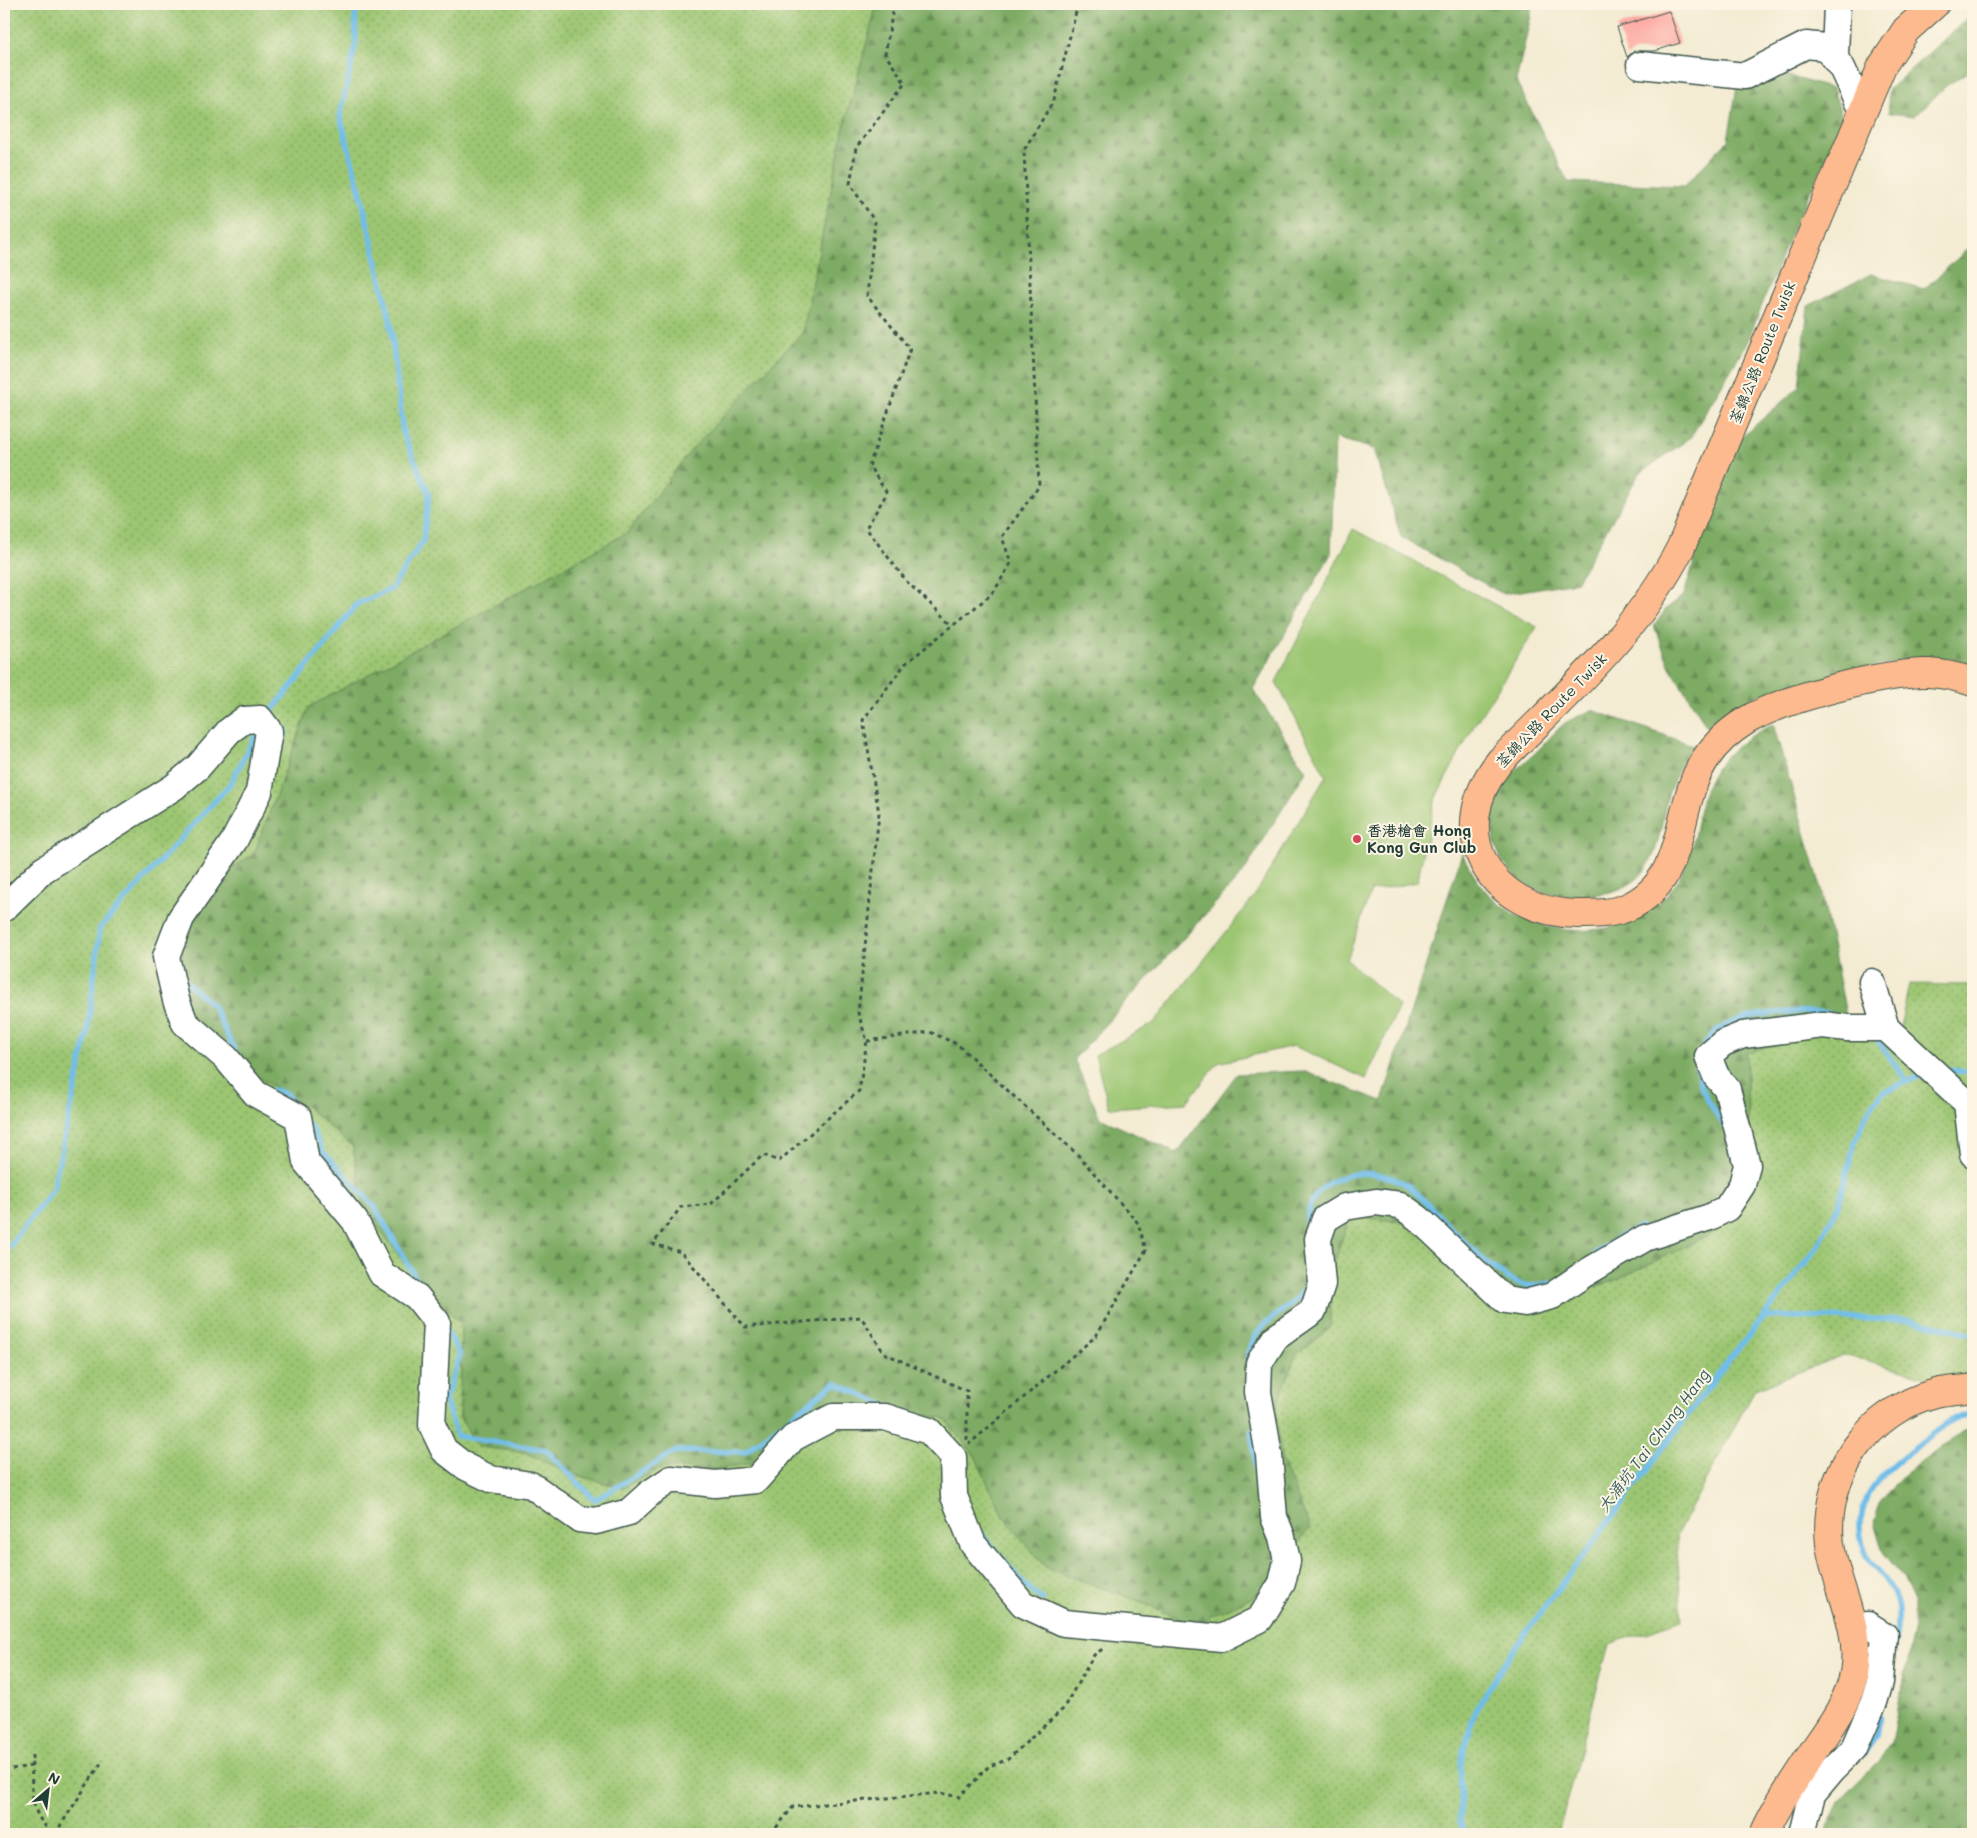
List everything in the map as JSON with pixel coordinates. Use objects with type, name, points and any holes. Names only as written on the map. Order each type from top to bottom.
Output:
[{"type":"main road","name":"荃錦公路 Route Twisk","points":[[1935,4],[1915,20],[1896,42],[1882,66],[1681,547],[1667,574],[1635,622],[1488,776],[1477,801],[1473,823],[1477,849],[1485,867],[1498,885],[1520,901],[1540,910],[1560,914],[1588,914],[1627,907],[1650,893],[1667,874],[1674,858],[1686,807],[1698,772],[1714,748],[1736,728],[1768,710],[1841,687],[1929,673],[1959,677],[1973,682]]},
{"type":"main road","points":[[1764,1834],[1788,1789],[1833,1722],[1847,1695],[1855,1660],[1852,1626],[1830,1543],[1831,1500],[1841,1471],[1857,1443],[1899,1408],[1935,1393],[1973,1388]]},
{"type":"street","points":[[1834,56],[1837,4]]},
{"type":"street","points":[[1640,65],[1745,76],[1806,45],[1826,47],[1834,56],[1862,111]]},
{"type":"street","points":[[4,908],[44,870],[174,787],[198,767],[229,731],[244,720],[265,725],[259,792],[234,841],[181,918],[166,957],[176,1000],[185,1023],[226,1058],[256,1094],[298,1116],[306,1162],[355,1221],[382,1274],[417,1297],[437,1322],[432,1425],[444,1450],[466,1467],[491,1479],[531,1485],[579,1519],[596,1521],[630,1512],[650,1493],[671,1479],[715,1484],[756,1480],[793,1438],[833,1417],[885,1417],[929,1431],[954,1457],[954,1496],[972,1544],[1023,1604],[1064,1624],[1222,1638],[1260,1620],[1282,1583],[1287,1561],[1282,1537],[1274,1517],[1269,1455],[1258,1392],[1259,1363],[1275,1338],[1313,1310],[1322,1284],[1318,1239],[1325,1219],[1345,1206],[1376,1202],[1400,1205],[1418,1218],[1506,1300],[1525,1302],[1552,1296],[1584,1274],[1645,1238],[1710,1217],[1728,1208],[1742,1185],[1747,1165],[1727,1089],[1716,1076],[1708,1056],[1723,1043],[1743,1035],[1823,1025],[1847,1028],[1886,1028]]},
{"type":"street","points":[[1872,982],[1886,1028],[1906,1049],[1967,1103],[1973,1154]]},
{"type":"street","points":[[1802,1834],[1812,1794],[1854,1748],[1880,1682],[1884,1635],[1868,1625],[1852,1626]]},
{"type":"path","points":[[894,4],[885,54],[905,83],[856,148],[850,184],[875,222],[867,296],[910,349],[870,466],[888,493],[866,528],[907,582],[953,625]]},
{"type":"path","points":[[867,1041],[930,1032],[957,1044],[1078,1155],[1138,1222],[1146,1250],[1096,1336],[966,1446],[967,1391],[884,1353],[861,1317],[745,1327],[681,1252],[652,1244],[680,1208],[711,1204],[763,1155],[779,1160],[859,1091],[867,1041],[858,1013],[879,813],[863,720],[905,664],[993,593],[1011,563],[1002,537],[1039,486],[1024,150],[1054,100],[1078,4]]},
{"type":"path","points":[[771,1834],[793,1807],[940,1793],[959,1797],[989,1766],[1006,1760],[1063,1709],[1094,1655],[1130,1630]]},
{"type":"path","points":[[32,1755],[31,1798],[40,1821],[56,1834],[103,1760]]},
{"type":"path","points":[[4,1770],[32,1766]]},
{"type":"green space","points":[[4,4],[877,4],[843,131],[803,332],[693,448],[627,533],[309,707],[254,854],[217,878],[243,1068],[307,1107],[353,1147],[363,1207],[416,1278],[461,1324],[460,1418],[478,1447],[525,1452],[566,1472],[622,1488],[662,1468],[715,1469],[810,1425],[885,1410],[944,1418],[975,1456],[1003,1516],[1136,1600],[1200,1627],[1211,1615],[1259,1595],[1281,1457],[1276,1408],[1296,1355],[1330,1328],[1332,1269],[1350,1215],[1418,1224],[1547,1304],[1618,1279],[1719,1230],[1750,1172],[1746,1052],[1848,1024],[1898,1037],[1909,984],[1973,985],[1973,1390],[1843,1355],[1755,1389],[1676,1536],[1682,1620],[1609,1644],[1558,1834],[4,1834]]},
{"type":"green space","points":[[877,4],[1531,4],[1531,16],[1516,81],[1568,182],[1684,186],[1728,140],[1737,87],[1772,71],[1833,89],[1844,123],[1796,220],[1746,345],[1690,438],[1639,474],[1576,582],[1503,594],[1401,537],[1374,449],[1335,438],[1331,554],[1253,689],[1306,771],[1243,873],[1074,1059],[1100,1118],[1177,1153],[1237,1074],[1303,1071],[1382,1101],[1462,853],[1477,880],[1496,902],[1507,910],[1534,923],[1572,930],[1594,930],[1634,919],[1651,909],[1667,895],[1679,877],[1692,847],[1706,787],[1717,768],[1730,752],[1754,734],[1773,724],[1820,884],[1848,1024],[1746,1053],[1750,1172],[1719,1230],[1618,1279],[1547,1304],[1505,1305],[1418,1224],[1350,1216],[1332,1269],[1330,1328],[1296,1355],[1276,1408],[1281,1457],[1310,1528],[1259,1595],[1211,1615],[1200,1627],[1136,1600],[1046,1568],[1003,1516],[975,1456],[944,1418],[885,1410],[810,1425],[759,1462],[715,1469],[662,1468],[622,1488],[566,1472],[525,1452],[478,1447],[460,1418],[461,1324],[416,1278],[363,1207],[353,1147],[307,1107],[243,1068],[186,1019],[182,942],[217,878],[254,854],[309,707],[627,533],[693,448],[803,332],[843,131]]},
{"type":"green space","points":[[1973,13],[1973,69],[1946,86],[1915,116],[1889,113],[1888,90]]},
{"type":"green space","points":[[1973,208],[1973,670],[1951,659],[1911,658],[1761,694],[1727,710],[1707,727],[1670,667],[1654,626],[1666,609],[1684,595],[1728,449],[1799,387],[1808,306],[1871,274],[1924,289],[1969,248]]},
{"type":"green space","name":"香港槍會 Hong Kong Gun Club","points":[[1353,529],[1537,627],[1475,724],[1436,797],[1417,882],[1371,891],[1347,960],[1399,1006],[1366,1079],[1294,1046],[1218,1063],[1186,1103],[1109,1108],[1095,1055],[1154,1023],[1253,898],[1326,776],[1276,682]]},
{"type":"green space","points":[[1592,710],[1693,745],[1671,786],[1657,845],[1649,865],[1638,878],[1617,890],[1590,895],[1572,896],[1537,890],[1516,877],[1506,866],[1499,854],[1494,841],[1492,827],[1497,799],[1507,781],[1557,730],[1565,723]]},
{"type":"green space","points":[[1973,1429],[1973,1834],[1827,1834],[1830,1818],[1840,1800],[1879,1760],[1891,1741],[1914,1627],[1914,1602],[1903,1577],[1883,1552],[1874,1522],[1880,1503],[1900,1478],[1963,1431]]},
{"type":"building","points":[[1669,11],[1680,43],[1655,51],[1634,51],[1627,57],[1617,27]]},
{"type":"waterway","points":[[267,717],[357,604],[391,589],[423,541],[429,494],[403,433],[390,319],[340,116],[356,43],[355,4]]},
{"type":"waterway","points":[[276,726],[286,730],[278,753]]},
{"type":"waterway","points":[[4,1254],[53,1189],[87,1035],[100,928],[230,784],[257,733]]},
{"type":"waterway","points":[[181,977],[213,1006],[235,1051]]},
{"type":"waterway","points":[[1705,1044],[1715,1033],[1728,1024],[1744,1018],[1779,1013],[1828,1013]]},
{"type":"waterway","points":[[1877,1040],[1907,1081]]},
{"type":"waterway","points":[[1699,1059],[1699,1078],[1705,1096],[1726,1128]]},
{"type":"waterway","points":[[1943,1069],[1973,1073]]},
{"type":"waterway","name":"大涌坑 Tai Chung Hang","points":[[1464,1834],[1460,1821],[1461,1762],[1475,1711],[1511,1653],[1700,1398],[1816,1249],[1839,1204],[1855,1142],[1868,1111],[1883,1092],[1925,1074]]},
{"type":"waterway","points":[[273,1090],[286,1094],[292,1102]]},
{"type":"waterway","points":[[310,1125],[323,1152],[374,1206],[421,1287]]},
{"type":"waterway","points":[[1308,1239],[1307,1217],[1313,1200],[1323,1187],[1338,1178],[1355,1174],[1374,1174],[1392,1178],[1410,1187],[1480,1257],[1510,1279],[1531,1286],[1550,1282]]},
{"type":"waterway","points":[[1596,1253],[1617,1238],[1640,1227]]},
{"type":"waterway","points":[[1248,1361],[1251,1345],[1258,1332],[1297,1299],[1305,1288],[1310,1275]]},
{"type":"waterway","points":[[1763,1316],[1911,1320],[1973,1334]]},
{"type":"waterway","points":[[446,1330],[460,1355],[445,1400],[457,1436],[546,1450],[595,1500],[676,1451],[745,1452],[835,1383],[889,1407]]},
{"type":"waterway","points":[[1896,1641],[1898,1609],[1894,1594],[1868,1559],[1862,1542],[1860,1526],[1866,1498],[1884,1474],[1931,1434],[1955,1419],[1973,1413]]},
{"type":"waterway","points":[[1252,1430],[1260,1490]]},
{"type":"waterway","points":[[980,1532],[1024,1584],[1043,1600]]},
{"type":"waterway","points":[[1863,1755],[1877,1735],[1880,1716]]},
{"type":"place","name":"香港槍會 Hong Kong Gun Club","points":[[1357,839]]}]
